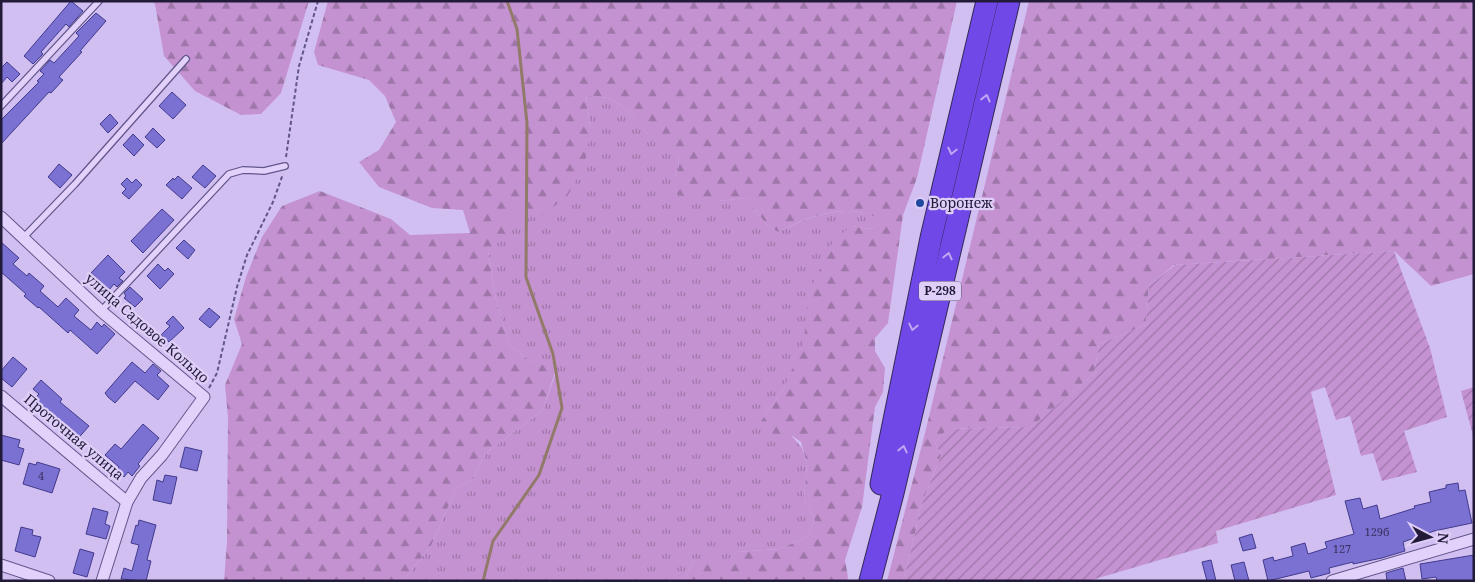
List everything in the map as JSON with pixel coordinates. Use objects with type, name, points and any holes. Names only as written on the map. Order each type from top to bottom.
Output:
[{"type":"highway","name":"Р-298","points":[[864,581],[887,452],[931,238],[987,1]]},
{"type":"highway","name":"Р-298","points":[[870,581],[893,493],[1009,1]]},
{"type":"street","name":"улица Садовое Кольцо","points":[[1,218],[102,311],[204,397],[162,455],[140,478],[127,502],[102,581]]},
{"type":"street","name":"Проточная улица","points":[[1,396],[127,502]]},
{"type":"street","points":[[1332,581],[1474,538]]},
{"type":"street","points":[[1,565],[50,581]]},
{"type":"lane","points":[[1,106],[99,1]]},
{"type":"lane","points":[[23,238],[75,184],[186,59]]},
{"type":"lane","points":[[102,311],[229,174],[243,170],[264,171],[286,166]]},
{"type":"path","points":[[204,397],[217,373],[237,287],[247,255],[273,202],[286,166],[288,138],[299,66],[318,1]]},
{"type":"green space","points":[[152,1],[309,1],[281,93],[261,114],[241,115],[195,91],[164,56],[155,4]]},
{"type":"green space","points":[[328,1],[957,1],[917,178],[903,215],[888,323],[875,338],[875,351],[885,368],[883,392],[875,407],[862,507],[845,560],[847,581],[684,581],[693,561],[718,567],[737,552],[779,549],[806,538],[815,521],[804,498],[807,464],[801,442],[791,435],[767,442],[759,424],[784,388],[804,341],[808,294],[834,239],[852,226],[869,229],[884,222],[871,215],[858,212],[831,212],[804,220],[778,232],[767,225],[746,198],[719,201],[678,195],[674,179],[679,167],[678,154],[659,147],[626,109],[609,98],[586,95],[590,127],[585,164],[567,197],[538,218],[507,212],[506,236],[488,250],[496,300],[510,346],[532,362],[556,369],[543,410],[486,453],[473,479],[456,489],[431,546],[403,581],[224,581],[227,542],[228,417],[225,385],[242,344],[234,319],[246,277],[262,237],[282,206],[320,191],[391,219],[410,235],[470,233],[463,210],[432,208],[379,187],[359,162],[379,150],[396,122],[385,96],[369,80],[318,65],[314,52]]},
{"type":"green space","points":[[1029,1],[1474,1],[1474,274],[1431,286],[1394,251],[1174,265],[1149,286],[1146,325],[1099,344],[1094,374],[1031,427],[947,429],[935,443],[941,455],[919,511],[903,581],[887,581],[926,429]]},
{"type":"green space","points":[[586,95],[609,98],[626,109],[655,142],[678,154],[679,167],[674,179],[719,201],[746,198],[767,225],[778,232],[804,220],[832,212],[859,212],[872,215],[885,222],[869,229],[852,226],[807,346],[784,388],[759,424],[791,435],[802,448],[807,464],[804,498],[815,521],[806,538],[779,549],[737,552],[718,568],[693,561],[684,581],[403,581],[431,546],[456,489],[473,479],[486,453],[543,410],[556,372],[532,362],[510,346],[496,300],[488,250],[507,212],[590,127]]},
{"type":"green space","points":[[1394,251],[1430,348],[1447,417],[1404,431],[1417,472],[1382,481],[1373,453],[1361,456],[1350,416],[1336,420],[1325,387],[1311,392],[1336,495],[1216,531],[1218,543],[1088,581],[903,581],[919,511],[941,455],[935,443],[947,429],[1031,427],[1094,374],[1099,344],[1146,325],[1149,286],[1175,265]]},
{"type":"green space","points":[[1474,387],[1474,439],[1461,391]]},
{"type":"building","points":[[71,1],[83,11],[69,27],[66,24],[33,64],[24,56]]},
{"type":"building","points":[[96,13],[106,21],[80,51],[82,52],[59,77],[63,80],[51,93],[49,92],[1,144],[1,120],[39,82],[37,81],[44,74],[40,71],[50,60],[54,63],[79,36],[76,33]]},
{"type":"building","points":[[7,62],[20,74],[12,82],[7,77],[1,84],[1,68]]},
{"type":"building","points":[[172,92],[186,105],[173,119],[159,106]]},
{"type":"building","points":[[110,114],[118,123],[108,133],[100,124]]},
{"type":"building","points":[[153,128],[165,140],[157,148],[145,137]]},
{"type":"building","points":[[133,134],[144,145],[134,156],[123,145]]},
{"type":"building","points":[[59,164],[72,175],[60,188],[48,177]]},
{"type":"building","points":[[203,165],[216,176],[205,188],[192,177]]},
{"type":"building","points":[[178,176],[192,188],[182,199],[166,185]]},
{"type":"building","points":[[127,178],[132,183],[136,179],[142,185],[129,199],[122,193],[126,189],[121,184]]},
{"type":"building","points":[[162,209],[174,220],[143,253],[131,241]]},
{"type":"building","points":[[184,240],[195,250],[188,259],[176,248]]},
{"type":"building","points":[[1,242],[19,258],[13,264],[27,276],[29,273],[44,286],[40,291],[58,307],[66,298],[79,310],[74,316],[91,330],[97,322],[102,327],[104,324],[115,334],[97,354],[70,330],[68,333],[38,308],[24,296],[26,294],[1,272]]},
{"type":"building","points":[[108,255],[125,272],[119,278],[123,281],[117,287],[114,284],[109,290],[91,273]]},
{"type":"building","points":[[158,264],[165,271],[168,268],[174,274],[160,289],[147,276]]},
{"type":"building","points":[[130,287],[143,299],[135,307],[124,298],[126,296],[124,293]]},
{"type":"building","points":[[209,308],[220,317],[210,328],[199,319]]},
{"type":"building","points":[[173,316],[184,328],[169,342],[161,335],[170,326],[166,323]]},
{"type":"building","points":[[13,357],[27,369],[12,387],[1,378],[1,371]]},
{"type":"building","points":[[132,362],[145,373],[153,364],[161,371],[157,375],[169,386],[158,400],[135,381],[115,403],[105,393]]},
{"type":"building","points":[[41,380],[62,399],[60,402],[89,426],[75,442],[44,411],[41,416],[29,405],[39,394],[33,389]]},
{"type":"building","points":[[143,424],[159,438],[138,464],[140,466],[132,476],[128,472],[124,477],[116,470],[119,467],[105,455],[115,444],[121,449]]},
{"type":"building","points":[[1,435],[20,440],[18,447],[24,449],[19,465],[1,460]]},
{"type":"building","points":[[185,447],[202,451],[197,471],[180,467]]},
{"type":"building","points":[[37,462],[60,469],[52,493],[23,484],[29,463],[36,465]]},
{"type":"building","points":[[165,475],[177,477],[171,504],[153,500],[157,480],[163,482]]},
{"type":"building","points":[[1458,483],[1459,491],[1465,490],[1472,523],[1434,531],[1403,542],[1405,551],[1382,558],[1329,568],[1330,573],[1311,578],[1309,571],[1268,581],[1263,560],[1273,557],[1274,561],[1293,556],[1291,547],[1305,543],[1308,554],[1327,548],[1325,542],[1354,534],[1345,501],[1360,498],[1363,509],[1377,505],[1380,519],[1415,508],[1414,506],[1431,502],[1429,492],[1446,488],[1446,485]]},
{"type":"building","points":[[93,508],[108,512],[105,524],[110,526],[106,539],[86,534]]},
{"type":"building","points":[[139,520],[156,525],[147,560],[151,561],[146,581],[121,579],[124,568],[132,571],[139,545],[131,543]]},
{"type":"building","points":[[21,527],[33,530],[32,535],[41,537],[35,557],[15,551]]},
{"type":"building","points":[[1252,534],[1256,548],[1243,551],[1239,538]]},
{"type":"building","points":[[80,549],[94,553],[87,577],[73,573]]},
{"type":"building","points":[[1474,555],[1474,581],[1437,581],[1436,577],[1422,579],[1420,564]]},
{"type":"building","points":[[1211,560],[1216,581],[1207,581],[1202,562]]},
{"type":"building","points":[[1244,562],[1249,581],[1235,581],[1231,565]]},
{"type":"building","points":[[1403,568],[1406,581],[1387,581],[1386,573]]},
{"type":"waterway","points":[[483,581],[493,541],[539,475],[562,408],[553,354],[526,277],[527,123],[517,29],[507,1]]},
{"type":"place","name":"Воронеж","points":[[920,203]]}]
